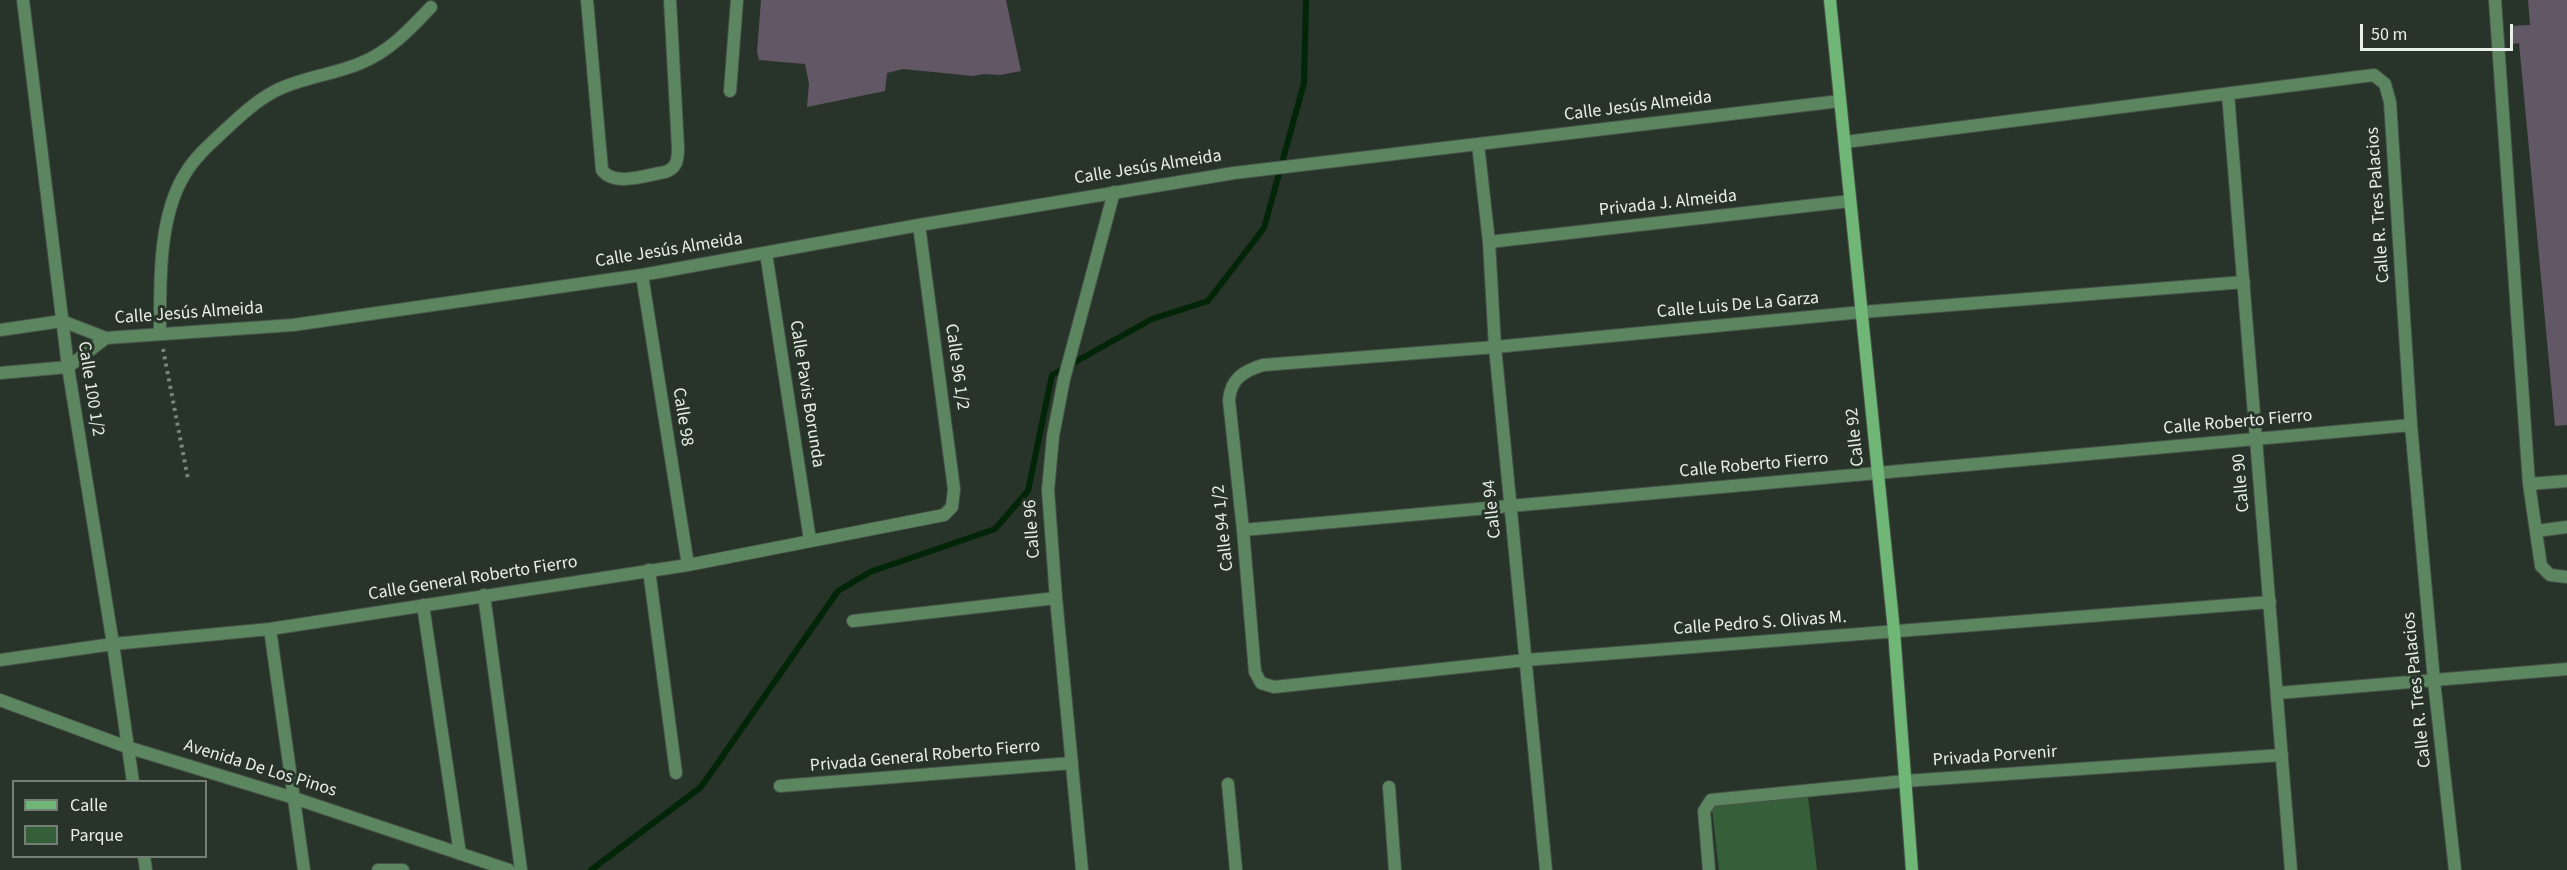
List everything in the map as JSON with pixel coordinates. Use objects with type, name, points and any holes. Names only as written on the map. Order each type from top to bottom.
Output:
[{"type":"street","name":"Calle 100 1/2","points":[[23,0],[68,367],[133,780]]},
{"type":"street","points":[[588,0],[602,170],[606,176],[617,179],[665,172],[676,164],[678,148],[670,0]]},
{"type":"street","points":[[730,91],[737,0]]},
{"type":"street","name":"Calle 92","points":[[1830,0],[1894,631],[1912,870]]},
{"type":"street","points":[[2495,0],[2529,484],[2541,566],[2544,571],[2558,577],[2567,577]]},
{"type":"street","points":[[160,334],[160,283],[167,220],[177,189],[185,173],[198,157],[257,102],[275,91],[359,64],[383,52],[404,36],[431,7]]},
{"type":"street","name":"Calle R. Tres Palacios","points":[[1845,142],[2374,75],[2385,84],[2390,102],[2411,426],[2434,681],[2456,870]]},
{"type":"street","name":"Calle 90","points":[[2228,94],[2291,870]]},
{"type":"street","name":"Calle Jesús Almeida","points":[[0,330],[62,321],[106,338],[293,325],[642,275],[919,225],[1234,173],[1840,101]]},
{"type":"street","name":"Calle 94","points":[[1478,144],[1489,242],[1495,347],[1546,870]]},
{"type":"street","name":"Calle 96","points":[[1082,870],[1048,490],[1053,436],[1064,379],[1114,192]]},
{"type":"street","name":"Privada J. Almeida","points":[[1489,242],[1851,201]]},
{"type":"street","name":"Calle 96 1/2","points":[[919,225],[954,489],[952,507],[948,513]]},
{"type":"street","name":"Calle Pavis Borunda","points":[[766,253],[810,540]]},
{"type":"street","name":"Calle 98","points":[[642,275],[688,565]]},
{"type":"street","name":"Calle Luis De La Garza","points":[[1239,376],[1263,365],[1495,347],[1862,312],[2244,282]]},
{"type":"street","name":"Calle Jesús Almeida","points":[[68,367],[106,338]]},
{"type":"street","points":[[0,373],[68,367]]},
{"type":"street","name":"Calle 94 1/2","points":[[1239,376],[1230,387],[1229,400],[1257,679]]},
{"type":"street","name":"Calle Roberto Fierro","points":[[1243,530],[2411,426]]},
{"type":"street","points":[[2529,484],[2567,481]]},
{"type":"street","name":"Calle General Roberto Fierro","points":[[0,660],[113,644],[270,629],[688,565],[810,540],[933,519],[948,513]]},
{"type":"street","points":[[2536,531],[2567,527]]},
{"type":"street","points":[[649,570],[676,773]]},
{"type":"street","points":[[484,595],[521,870]]},
{"type":"street","points":[[853,621],[1056,598]]},
{"type":"street","name":"Calle Pedro S. Olivas M.","points":[[1257,679],[1274,687],[1526,660],[2270,602]]},
{"type":"street","points":[[423,605],[460,854]]},
{"type":"street","points":[[270,629],[304,870]]},
{"type":"street","points":[[2278,693],[2567,669]]},
{"type":"street","name":"Avenida De Los Pinos","points":[[0,700],[127,747],[294,798],[509,870]]},
{"type":"street","name":"Privada Porvenir","points":[[1709,870],[1704,811],[1711,800],[1905,781],[2282,755]]},
{"type":"street","name":"Privada General Roberto Fierro","points":[[780,786],[1072,763]]},
{"type":"street","points":[[1228,784],[1236,870]]},
{"type":"street","points":[[1389,787],[1395,870]]},
{"type":"street","points":[[378,870],[403,870]]},
{"type":"path","points":[[160,334],[188,479]]},
{"type":"green space","points":[[1808,797],[1817,870],[1719,870],[1712,808],[1720,804]]},
{"type":"building","points":[[761,0],[1006,0],[1021,71],[1000,75],[973,76],[903,69],[887,73],[885,91],[807,107],[809,84],[805,64],[759,60],[757,52]]},
{"type":"building","points":[[2528,0],[2567,0],[2567,425],[2555,426],[2519,43],[2513,44],[2511,26],[2530,25]]},
{"type":"waterway","points":[[591,870],[701,787],[838,591],[870,572],[995,529],[1028,491],[1052,375],[1152,319],[1208,301],[1264,228],[1304,83],[1306,0]]}]
